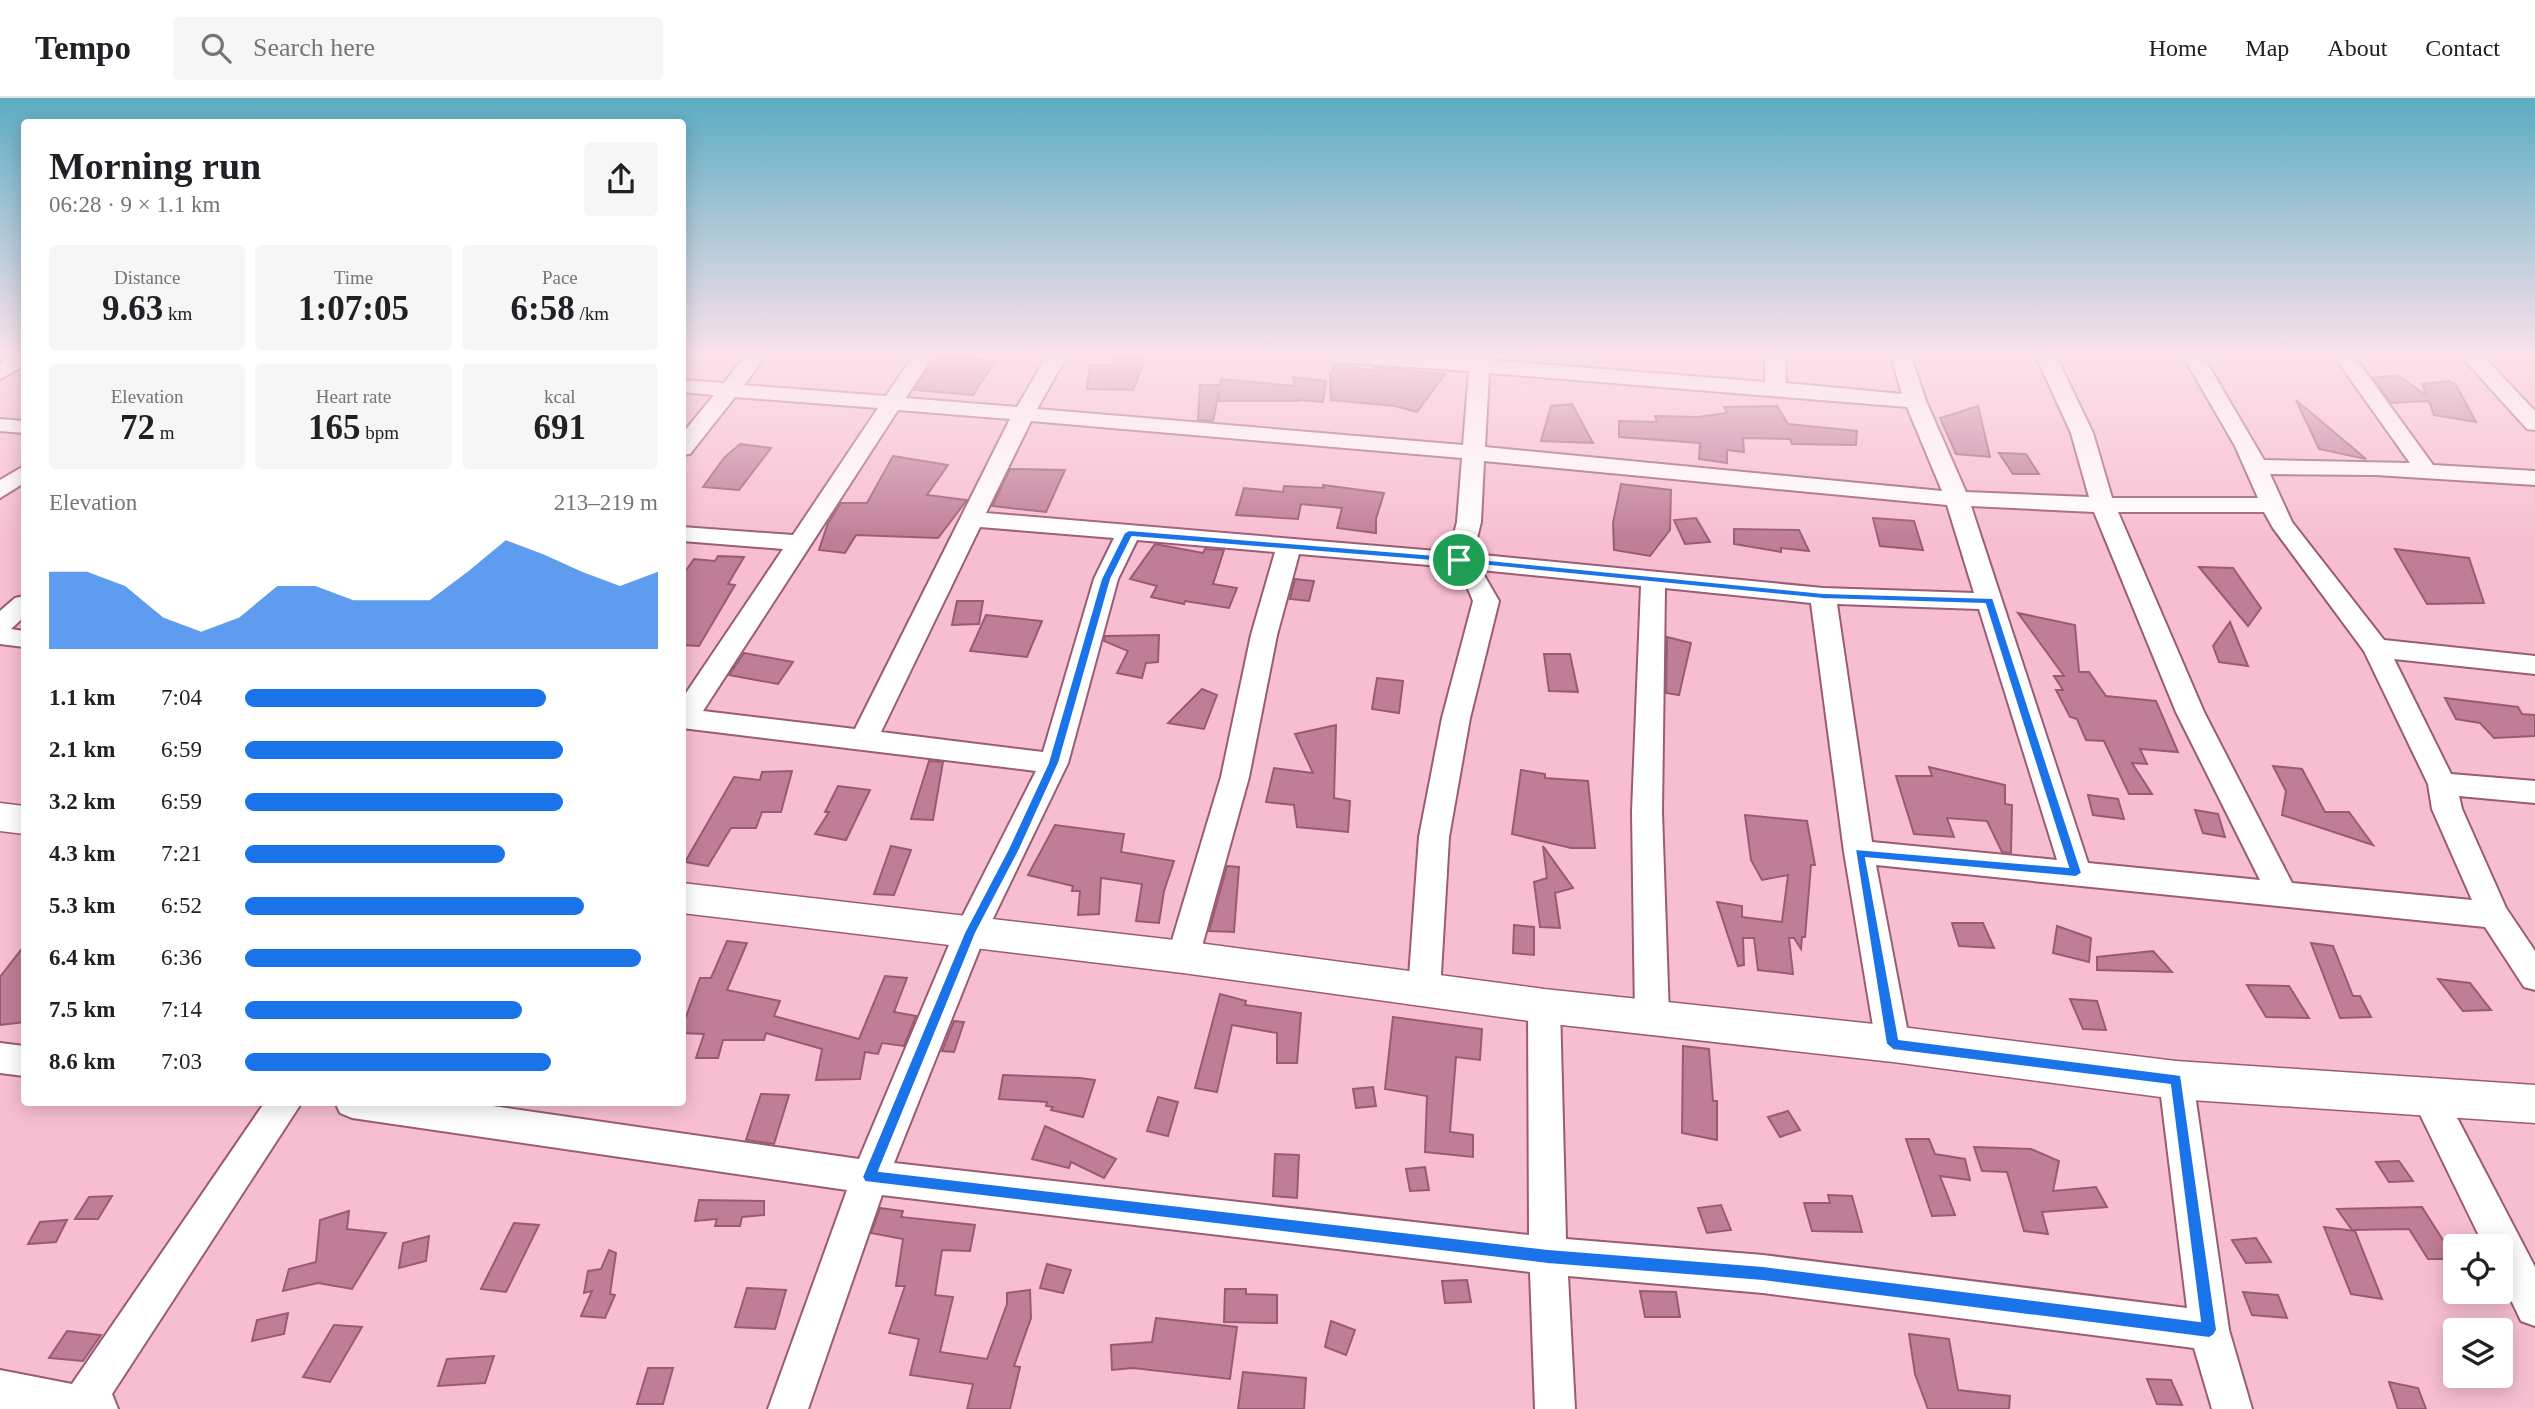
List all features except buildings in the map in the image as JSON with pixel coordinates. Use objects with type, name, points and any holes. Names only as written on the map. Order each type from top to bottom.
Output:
[{"type":"street","points":[[686,444],[707,417]]},
{"type":"street","points":[[686,714],[881,417]]},
{"type":"street","points":[[864,739],[1022,417]]},
{"type":"street","points":[[1070,417],[1957,499],[2103,505],[2270,505]]},
{"type":"street","points":[[1459,560],[1469,522],[1475,417]]},
{"type":"street","points":[[1922,417],[1957,499],[2076,873]]},
{"type":"street","points":[[2076,417],[2103,505],[2190,712],[2281,892]]},
{"type":"street","points":[[2229,417],[2246,446],[2270,505],[2298,548],[2376,648],[2442,784],[2452,820],[2494,915],[2535,977]]},
{"type":"street","points":[[2388,417],[2427,472]]},
{"type":"street","points":[[0,425],[21,427]]},
{"type":"street","points":[[2255,467],[2376,468],[2535,478]]},
{"type":"street","points":[[0,491],[21,475]]},
{"type":"street","points":[[971,519],[1459,560],[1823,596],[1989,601]]},
{"type":"street","points":[[788,1409],[870,1177],[970,933],[1014,849],[1054,763],[1106,579],[1129,533]]},
{"type":"street","points":[[686,534],[800,543]]},
{"type":"street","points":[[1183,957],[1236,777],[1264,635],[1289,546]]},
{"type":"street","points":[[1424,991],[1434,838],[1455,718],[1486,600],[1477,581],[1459,560]]},
{"type":"street","points":[[1652,1017],[1647,812],[1653,581]]},
{"type":"street","points":[[1823,596],[1859,852],[1893,1044]]},
{"type":"street","points":[[0,625],[21,607]]},
{"type":"street","points":[[0,636],[21,639]]},
{"type":"street","points":[[2376,648],[2535,665]]},
{"type":"street","points":[[686,718],[1054,763]]},
{"type":"street","points":[[2442,784],[2535,792]]},
{"type":"street","points":[[0,817],[21,820]]},
{"type":"street","points":[[1859,852],[2494,915]]},
{"type":"street","points":[[686,898],[1183,957],[1544,1006],[1893,1044],[2176,1080],[2535,1104]]},
{"type":"street","points":[[1544,1006],[1548,1256],[1555,1409]]},
{"type":"street","points":[[0,1058],[21,1061]]},
{"type":"street","points":[[2176,1080],[2209,1330],[2232,1409]]},
{"type":"street","points":[[2429,1098],[2535,1307]]},
{"type":"street","points":[[0,1391],[90,1406],[282,1106]]},
{"type":"street","points":[[380,1106],[870,1177],[1548,1256],[1763,1274],[2209,1330]]},
{"type":"route","points":[[1129,533],[1459,560],[1823,596],[1989,601],[2076,873],[1859,852],[1893,1044],[2176,1080],[2209,1330],[1763,1274],[1548,1256],[870,1177],[970,933],[1014,849],[1054,763],[1106,579],[1129,533]]}]
